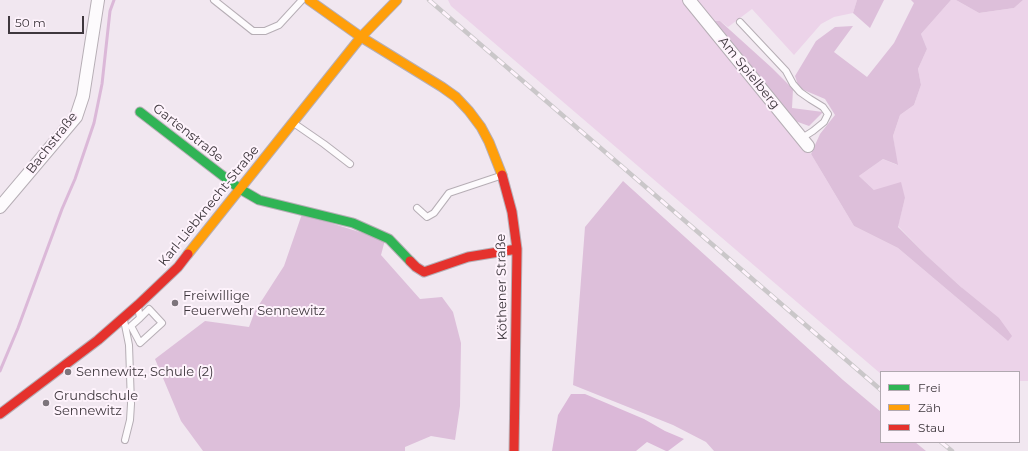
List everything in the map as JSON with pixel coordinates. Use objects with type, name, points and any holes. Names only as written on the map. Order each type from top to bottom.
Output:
[{"type":"street","name":"Bachstraße","points":[[0,206],[76,117],[83,96],[98,0]]},
{"type":"street","name":"Köthener Straße","points":[[309,0],[361,37],[456,97],[481,126],[489,142],[502,175],[512,212],[517,249],[514,451]]},
{"type":"street","points":[[361,37],[397,0]]},
{"type":"street","name":"Am Spielberg","points":[[689,0],[805,142]]},
{"type":"street","name":"Karl-Liebknecht-Straße","points":[[0,414],[98,340],[178,267],[361,37]]},
{"type":"street","name":"Gartenstraße","points":[[140,112],[240,189],[260,200],[353,223],[389,239],[416,267],[424,272],[468,258],[517,249]]},
{"type":"lane","points":[[214,0],[253,31],[265,31],[279,25],[302,0]]},
{"type":"lane","points":[[740,22],[786,71],[793,84],[800,92],[823,107],[828,114],[824,122],[813,131],[805,142]]},
{"type":"lane","points":[[293,122],[350,164]]},
{"type":"lane","points":[[417,208],[427,217],[434,213],[449,193],[502,175]]},
{"type":"lane","points":[[138,305],[140,318]]},
{"type":"lane","points":[[149,309],[162,323],[140,343],[131,326],[140,318],[149,309]]},
{"type":"lane","points":[[123,318],[129,345],[131,404],[130,420],[125,440]]},
{"type":"shaded area","points":[[448,0],[686,0],[811,154],[854,226],[898,248],[1008,341],[961,287],[926,255],[898,226],[905,198],[874,190],[859,176],[883,159],[897,165],[893,136],[900,115],[914,105],[921,85],[918,69],[927,49],[921,34],[951,0],[956,0],[979,13],[1014,8],[1023,0],[1028,0],[1028,381],[1020,381],[1020,371],[880,371],[880,373],[451,6]]},
{"type":"shaded area","points":[[693,0],[857,0],[853,13],[834,17],[821,24],[794,55],[752,9],[728,27],[720,21],[714,26]]},
{"type":"shaded area","points":[[857,0],[884,0],[870,28],[853,13]]},
{"type":"shaded area","points":[[911,0],[951,0],[921,34],[927,49],[918,69],[921,85],[914,105],[900,115],[893,136],[898,165],[883,159],[859,176],[874,190],[901,182],[905,198],[898,227],[961,287],[999,318],[1012,336],[1008,341],[898,248],[854,226],[811,154],[820,134],[835,115],[825,99],[799,88],[795,76],[816,41],[835,27],[853,26],[834,52],[867,77],[894,43],[914,3]]},
{"type":"shaded area","points":[[956,0],[1023,0],[1014,8],[979,13]]},
{"type":"shaded area","points":[[715,21],[720,21],[793,89],[792,108],[823,112],[809,126],[789,117],[714,26]]},
{"type":"shaded area","points":[[623,181],[843,380],[880,411],[880,443],[916,443],[926,451],[714,451],[706,442],[673,425],[573,385],[585,227]]},
{"type":"shaded area","points":[[302,214],[385,240],[381,255],[420,299],[442,297],[453,312],[461,343],[460,406],[455,440],[431,436],[405,447],[405,451],[203,451],[181,421],[155,359],[205,321],[249,327],[255,311],[284,266]]},
{"type":"shaded area","points":[[571,394],[585,394],[644,419],[665,431],[684,439],[668,451],[647,442],[636,451],[552,451],[558,415]]},
{"type":"waterway","points":[[0,371],[75,179],[94,123],[102,84],[110,11],[114,0]]},
{"type":"railway","points":[[429,0],[880,389]]},
{"type":"railway","points":[[942,443],[952,451]]},
{"type":"traffic: fast","points":[[140,112],[240,189],[259,200],[353,223],[389,239],[410,261]]},
{"type":"traffic: slow","points":[[309,0],[361,37],[456,97],[481,127],[489,142],[502,175]]},
{"type":"traffic: slow","points":[[188,254],[361,37],[397,0]]},
{"type":"traffic: jam","points":[[502,175],[512,212],[517,249],[514,451]]},
{"type":"traffic: jam","points":[[410,261],[424,272],[468,257],[517,249]]},
{"type":"traffic: jam","points":[[0,414],[98,340],[178,267],[188,254]]},
{"type":"place","name":"Freiwillige Feuerwehr Sennewitz","points":[[175,303]]},
{"type":"place","name":"Sennewitz, Schule (2)","points":[[68,372]]},
{"type":"place","name":"Grundschule Sennewitz","points":[[46,403]]}]
